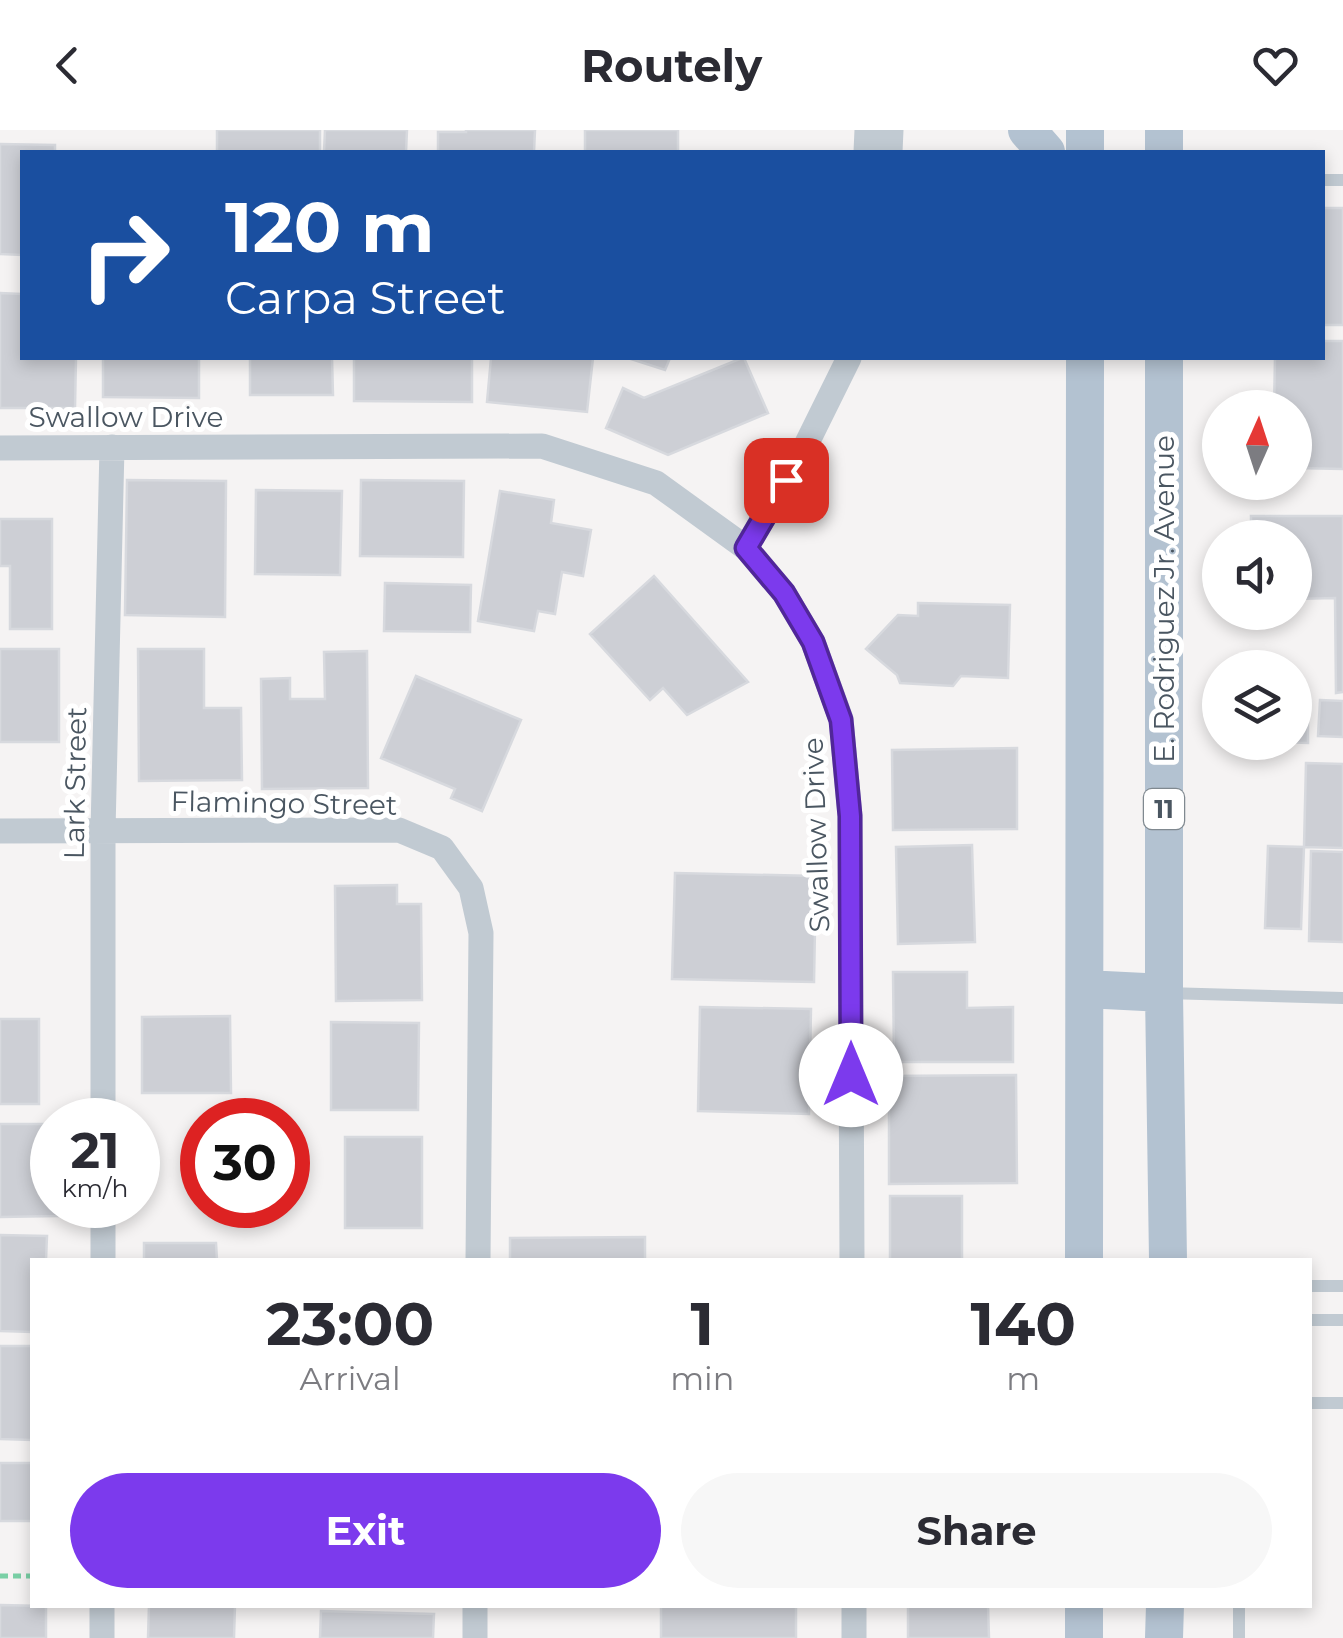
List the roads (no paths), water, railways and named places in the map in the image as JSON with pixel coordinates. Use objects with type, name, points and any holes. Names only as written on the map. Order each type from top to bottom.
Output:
[{"type":"main road","points":[[1026,130],[1044,150]]},
{"type":"main road","points":[[1084,1258],[1085,360]]},
{"type":"main road","name":"E. Rodriguez Jr. Avenue","points":[[1164,360],[1168,1258]]},
{"type":"main road","points":[[1085,990],[1164,993]]},
{"type":"main road","points":[[1084,1608],[1084,1638]]},
{"type":"main road","points":[[1164,1608],[1164,1638]]},
{"type":"street","points":[[746,548],[806,445],[849,360]]},
{"type":"street","name":"Swallow Drive","points":[[0,448],[542,446],[656,482],[746,548],[784,593],[813,642],[841,720],[850,816],[852,1258]]},
{"type":"street","name":"Lark Street","points":[[103,1098],[112,447]]},
{"type":"street","name":"Flamingo Street","points":[[0,832],[400,830],[442,848],[471,888],[481,933],[478,1258]]},
{"type":"street","points":[[103,1228],[103,1258]]},
{"type":"street","points":[[102,1608],[102,1638]]},
{"type":"street","points":[[475,1608],[475,1638]]},
{"type":"street","points":[[854,1608],[854,1638]]},
{"type":"lane","points":[[1164,993],[1343,998]]},
{"type":"lane","points":[[1312,1286],[1343,1286]]},
{"type":"lane","points":[[1312,1320],[1343,1320]]},
{"type":"lane","points":[[1312,1402],[1343,1403]]},
{"type":"lane","points":[[1240,1608],[1240,1638]]}]
